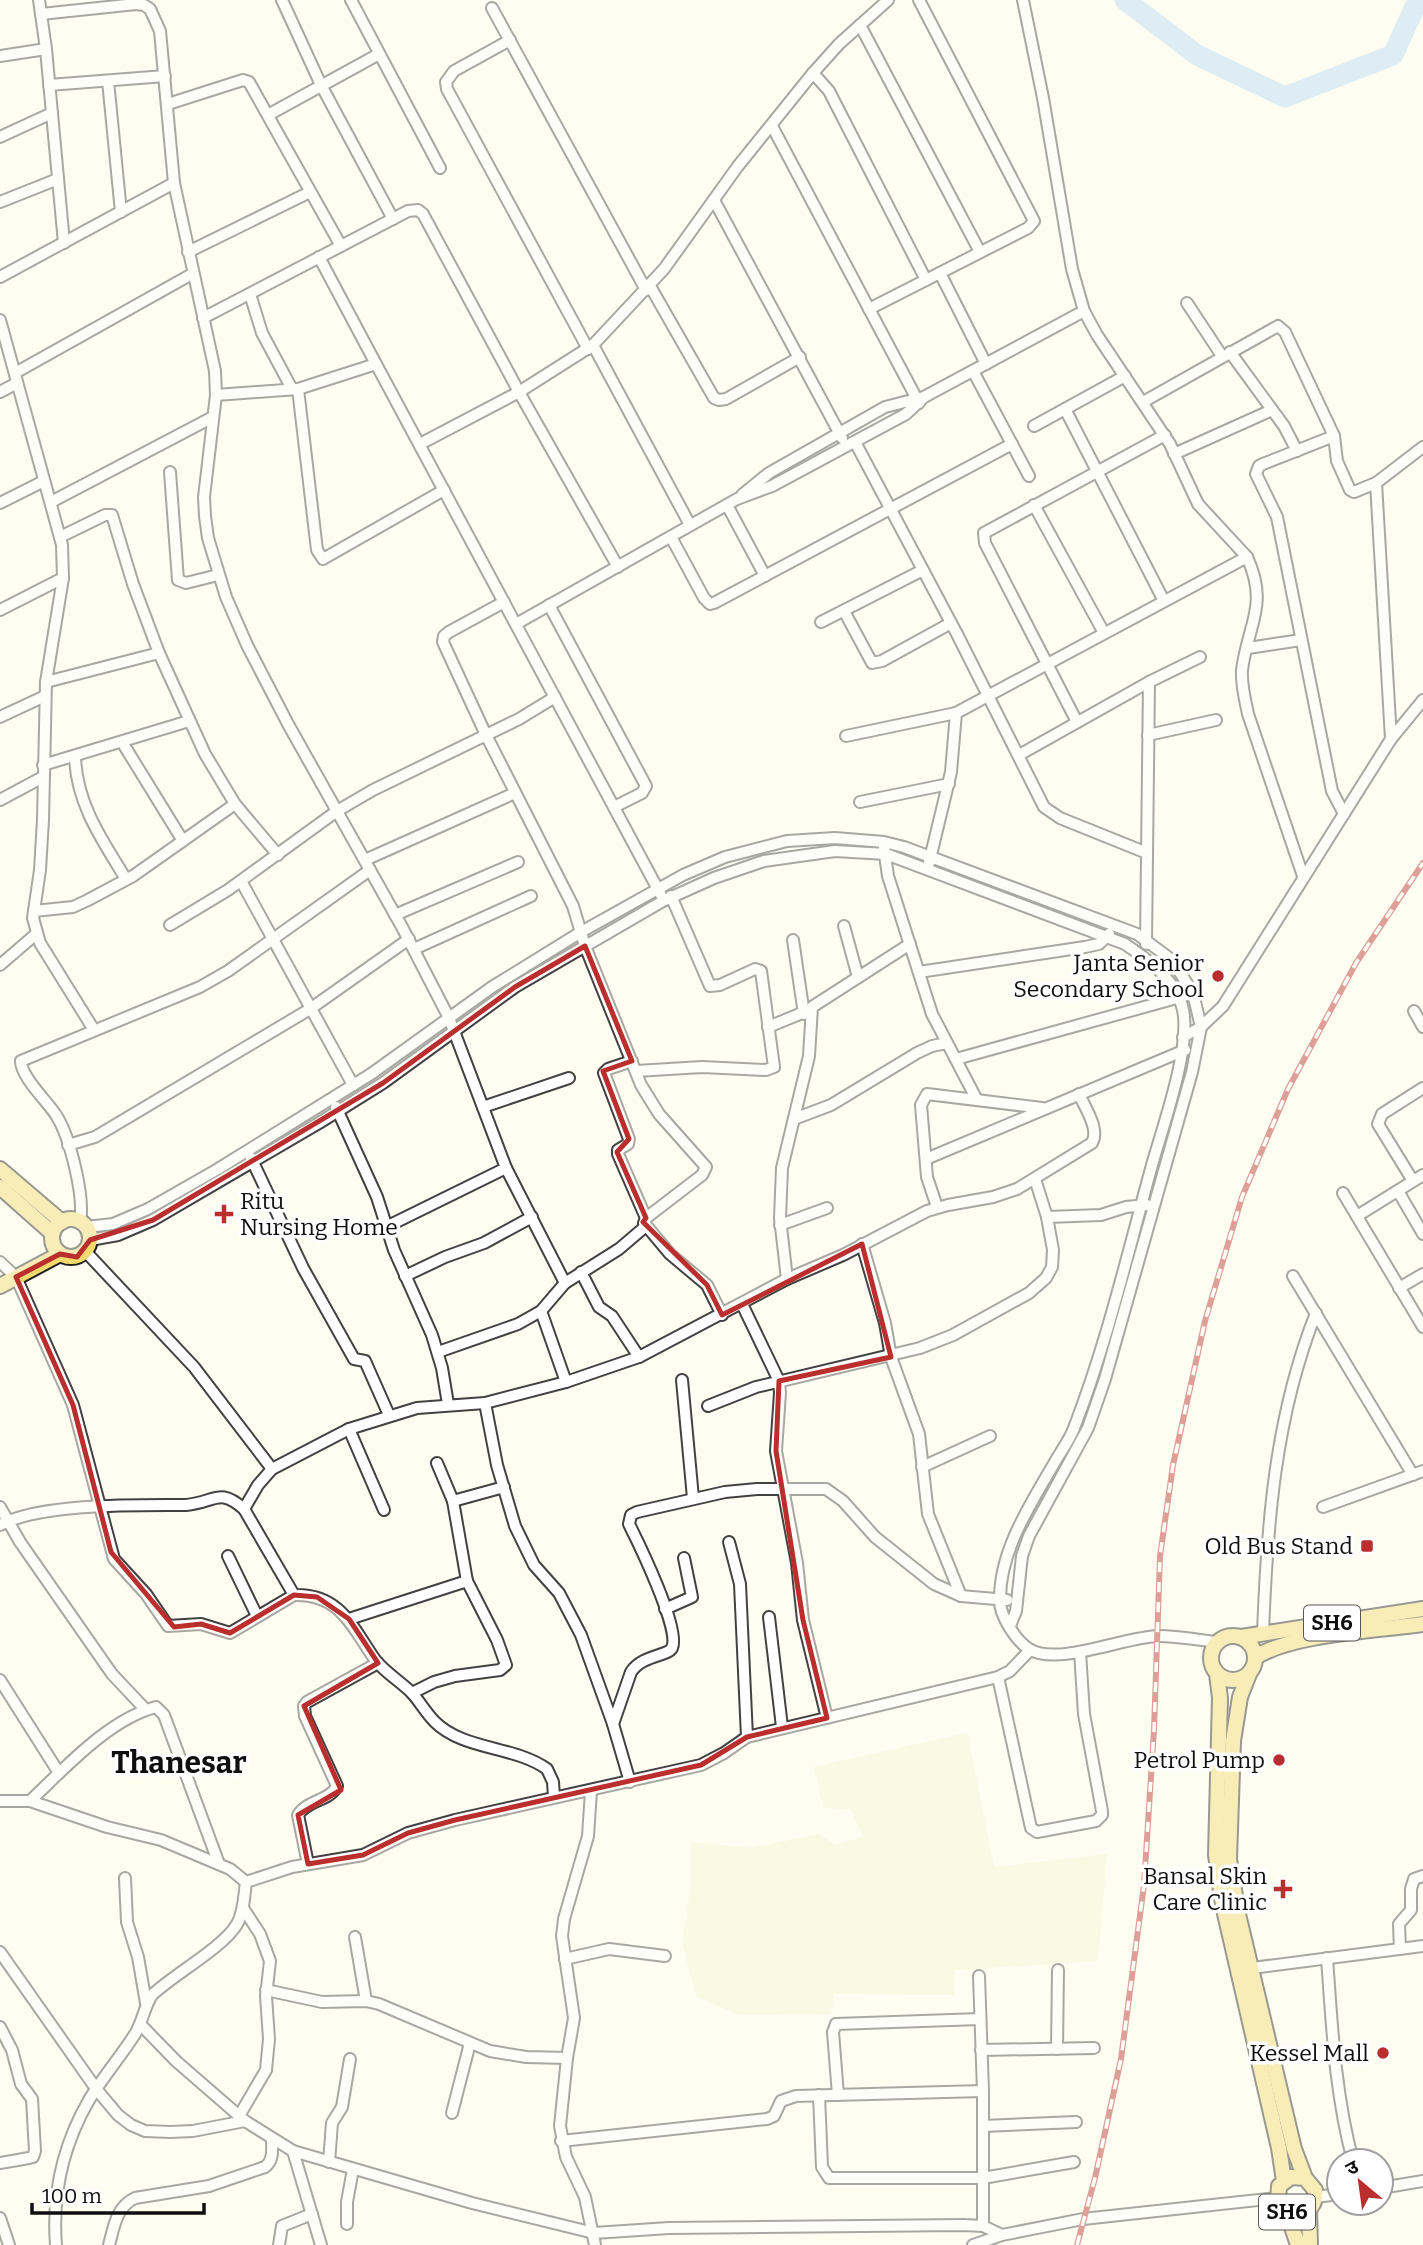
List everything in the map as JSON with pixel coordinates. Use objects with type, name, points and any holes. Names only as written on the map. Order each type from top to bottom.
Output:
[{"type":"main road","points":[[0,1169],[57,1227]]},
{"type":"main road","points":[[0,1186],[57,1227]]},
{"type":"main road","points":[[72,1219],[86,1235],[76,1257],[60,1254],[53,1244],[57,1227],[72,1219]]},
{"type":"main road","points":[[0,1286],[60,1254]]},
{"type":"main road","name":"SH6","points":[[1284,2181],[1217,1868],[1216,1798],[1220,1698],[1217,1674],[1210,1658],[1217,1642],[1224,1637],[1423,1609]]},
{"type":"main road","name":"SH6","points":[[1310,2245],[1312,2183],[1306,2178],[1294,2148],[1238,1914],[1229,1859],[1233,1741],[1240,1697],[1256,1657],[1270,1648],[1298,1641],[1423,1624]]},
{"type":"main road","points":[[1241,1636],[1249,1642],[1256,1657]]},
{"type":"main road","points":[[1217,1674],[1233,1681],[1249,1674]]},
{"type":"main road","name":"SH6","points":[[1306,2178],[1291,2177],[1284,2181],[1279,2186],[1277,2197],[1287,2212],[1302,2214],[1312,2204]]},
{"type":"main road","name":"SH6","points":[[1287,2212],[1298,2245]]},
{"type":"street","points":[[39,0],[64,243]]},
{"type":"street","points":[[282,0],[321,85],[393,219]]},
{"type":"street","points":[[351,0],[440,168]]},
{"type":"street","points":[[419,444],[519,392],[590,347],[648,288],[813,73],[888,0]]},
{"type":"street","points":[[869,309],[1033,224],[1033,215],[919,0]]},
{"type":"street","points":[[1023,0],[1043,98],[1072,269],[1084,311],[1097,335],[1165,435],[1198,504],[1247,556],[1256,582],[1258,598],[1242,668],[1242,681],[1248,714],[1303,876]]},
{"type":"street","points":[[41,14],[144,5],[150,9],[160,31],[174,183],[215,371],[216,395],[204,497],[205,516],[218,575],[247,645],[449,1018],[506,1168],[565,1283]]},
{"type":"street","points":[[492,8],[648,288],[714,398],[726,398],[800,357]]},
{"type":"street","points":[[860,25],[981,252]]},
{"type":"street","points":[[510,40],[454,71],[446,82],[447,89],[690,525]]},
{"type":"street","points":[[0,55],[46,49]]},
{"type":"street","points":[[268,115],[379,54]]},
{"type":"street","points":[[813,73],[829,91],[926,280]]},
{"type":"street","points":[[49,85],[165,76]]},
{"type":"street","points":[[168,104],[243,80],[251,85],[341,246]]},
{"type":"street","points":[[108,81],[121,212]]},
{"type":"street","points":[[0,137],[52,113]]},
{"type":"street","points":[[772,126],[920,400]]},
{"type":"street","points":[[0,202],[58,179]]},
{"type":"street","points":[[0,277],[174,183]]},
{"type":"street","points":[[188,252],[310,192]]},
{"type":"street","points":[[714,200],[840,433],[851,444],[891,508],[1019,755],[1039,799],[1052,814],[1147,853]]},
{"type":"street","points":[[203,318],[393,219],[418,210],[423,214],[618,567]]},
{"type":"street","points":[[319,257],[658,890],[667,899],[710,986],[720,985],[755,969],[761,971],[774,1062],[772,1069],[634,1066],[608,1069],[604,1073],[628,1139],[628,1144],[620,1148],[618,1154],[646,1222],[670,1254],[707,1285],[722,1315]]},
{"type":"street","points":[[940,273],[986,364]]},
{"type":"street","points":[[0,392],[16,378],[192,274]]},
{"type":"street","points":[[250,294],[262,333],[295,389],[317,550],[323,559],[444,491]]},
{"type":"street","points":[[1187,303],[1272,410],[1297,451]]},
{"type":"street","points":[[516,624],[732,502],[772,486],[906,414],[920,400],[1084,311]]},
{"type":"street","points":[[0,323],[60,537],[63,578],[46,682],[40,870],[34,911],[36,934],[94,1030]]},
{"type":"street","points":[[1143,402],[1273,327],[1282,327],[1334,436],[1337,461],[1350,490],[1354,492],[1376,483],[1423,447]]},
{"type":"street","points":[[216,395],[295,389],[376,363]]},
{"type":"street","points":[[973,371],[1029,476]]},
{"type":"street","points":[[1034,426],[1125,376]]},
{"type":"street","points":[[732,502],[759,479],[886,407],[920,400]]},
{"type":"street","points":[[1065,409],[1164,601]]},
{"type":"street","points":[[1174,454],[1272,410]]},
{"type":"street","points":[[51,502],[213,417]]},
{"type":"street","points":[[1077,722],[984,538],[984,533],[1165,435]]},
{"type":"street","points":[[1334,436],[1259,466],[1256,474],[1276,517],[1332,791],[1344,814]]},
{"type":"street","points":[[671,537],[704,598],[710,604],[1012,444]]},
{"type":"street","points":[[170,472],[178,580],[186,583],[218,575]]},
{"type":"street","points":[[0,503],[44,481]]},
{"type":"street","points":[[1376,483],[1391,739]]},
{"type":"street","points":[[732,502],[765,576]]},
{"type":"street","points":[[1034,505],[1104,633]]},
{"type":"street","points":[[60,537],[105,515],[112,515],[133,584],[189,721],[219,781],[278,855]]},
{"type":"street","points":[[846,736],[956,713],[1247,556]]},
{"type":"street","points":[[821,622],[923,570]]},
{"type":"street","points":[[0,610],[63,578]]},
{"type":"street","points":[[438,1352],[518,1324],[541,1311],[565,1283],[619,1249],[646,1222],[702,1175],[706,1167],[648,1099],[585,946],[573,906],[486,735],[443,642],[444,636],[449,632],[504,602]]},
{"type":"street","points":[[549,605],[646,786],[642,793],[614,807]]},
{"type":"street","points":[[844,611],[872,663],[882,662],[951,623]]},
{"type":"street","points":[[1248,648],[1301,640]]},
{"type":"street","points":[[46,682],[159,653]]},
{"type":"street","points":[[1019,755],[1149,682],[1200,657]]},
{"type":"street","points":[[1145,957],[1149,682]]},
{"type":"street","points":[[0,717],[45,696]]},
{"type":"street","points":[[170,925],[241,881],[337,811],[373,790],[519,719],[555,697]]},
{"type":"street","points":[[1183,1037],[1201,1027],[1223,1006],[1391,739],[1423,700]]},
{"type":"street","points":[[928,869],[949,784],[956,713]]},
{"type":"street","points":[[1148,735],[1216,720]]},
{"type":"street","points":[[0,800],[43,771],[75,756],[189,721]]},
{"type":"street","points":[[121,742],[183,841]]},
{"type":"street","points":[[75,756],[77,782],[86,810],[126,879]]},
{"type":"street","points":[[860,802],[949,784]]},
{"type":"street","points":[[272,1469],[194,1367],[86,1235],[82,1198],[68,1145],[57,1117],[23,1071],[21,1060],[200,987],[228,971],[272,939],[367,865],[515,793]]},
{"type":"street","points":[[34,911],[73,907],[126,879],[235,804]]},
{"type":"street","points":[[86,1235],[148,1209],[247,1151],[353,1086],[492,987],[581,932],[725,857],[787,841],[835,838],[884,842],[1137,934],[1172,960],[1193,993],[1201,1027],[1198,1045],[1105,1379],[1087,1428],[1021,1556],[1010,1626]]},
{"type":"street","points":[[884,842],[883,854],[932,1014],[976,1100]]},
{"type":"street","points":[[86,1235],[118,1235],[153,1220],[383,1083],[515,987],[667,899],[714,878],[764,861],[835,851],[883,854],[928,869],[1125,944],[1158,969],[1183,1009],[1183,1037],[1175,1081],[1109,1321],[1073,1430],[1018,1529],[1006,1564],[1000,1600],[1004,1617],[1020,1641],[1030,1650],[1050,1654],[1157,1636],[1217,1642]]},
{"type":"street","points":[[395,915],[518,862]]},
{"type":"street","points":[[241,881],[353,1086]]},
{"type":"street","points":[[68,1145],[95,1137],[310,1009],[411,944],[531,896]]},
{"type":"street","points":[[919,972],[1099,944],[1107,937],[1113,925]]},
{"type":"street","points":[[844,926],[858,977]]},
{"type":"street","points":[[0,965],[36,934]]},
{"type":"street","points":[[787,1279],[780,1225],[782,1168],[809,1056],[808,1011],[793,940]]},
{"type":"street","points":[[768,1027],[808,1011],[910,944]]},
{"type":"street","points":[[956,1059],[1193,993]]},
{"type":"street","points":[[1414,1011],[1423,1027]]},
{"type":"street","points":[[794,1119],[831,1105],[917,1053],[947,1043]]},
{"type":"street","points":[[926,1159],[1198,1045]]},
{"type":"street","points":[[483,1107],[569,1077]]},
{"type":"street","points":[[1357,1216],[1418,1178],[1378,1124],[1382,1114],[1423,1088]]},
{"type":"street","points":[[937,1208],[928,1177],[921,1105],[927,1094],[1045,1108]]},
{"type":"street","points":[[244,1509],[258,1485],[272,1469],[349,1429],[389,1415],[448,1404],[485,1403],[566,1382],[639,1357],[787,1279],[822,1265],[937,1208],[993,1197],[1017,1189],[1091,1143],[1094,1130],[1079,1094]]},
{"type":"street","points":[[332,1098],[377,1197],[405,1276],[438,1352],[448,1404]]},
{"type":"street","points":[[247,1151],[303,1268],[354,1359],[365,1360],[389,1415]]},
{"type":"street","points":[[386,1227],[506,1168]]},
{"type":"street","points":[[708,1406],[755,1387],[891,1357],[953,1335],[1029,1293],[1046,1278],[1052,1267],[1053,1250],[1035,1179]]},
{"type":"street","points":[[1398,1191],[1423,1234]]},
{"type":"street","points":[[1343,1193],[1423,1328]]},
{"type":"street","points":[[1046,1217],[1101,1215],[1142,1204],[1155,1205]]},
{"type":"street","points":[[780,1225],[827,1208]]},
{"type":"street","points":[[405,1276],[444,1257],[484,1243],[531,1217]]},
{"type":"street","points":[[862,1244],[885,1323],[891,1357],[919,1434],[928,1514],[961,1596]]},
{"type":"street","points":[[0,1262],[16,1277],[73,1405],[114,1559],[146,1594],[168,1626],[201,1624],[226,1634],[294,1595],[317,1597],[349,1619],[378,1662],[412,1693],[435,1722],[454,1736],[516,1754],[547,1769],[554,1797]]},
{"type":"street","points":[[581,1272],[599,1307],[612,1316],[639,1357]]},
{"type":"street","points":[[1399,1288],[1423,1274]]},
{"type":"street","points":[[1293,1276],[1418,1473],[1323,1507]]},
{"type":"street","points":[[742,1304],[779,1381],[776,1451],[797,1563],[803,1620],[827,1718]]},
{"type":"street","points":[[541,1311],[566,1382]]},
{"type":"street","points":[[1263,1633],[1267,1540],[1281,1431],[1292,1382],[1316,1313]]},
{"type":"street","points":[[682,1380],[693,1498]]},
{"type":"street","points":[[485,1403],[515,1526],[534,1565],[559,1593],[581,1635],[613,1724],[630,1782]]},
{"type":"street","points":[[349,1429],[384,1510]]},
{"type":"street","points":[[922,1467],[990,1436]]},
{"type":"street","points":[[412,1693],[444,1678],[500,1670],[506,1665],[497,1640],[467,1581],[453,1501],[437,1463]]},
{"type":"street","points":[[453,1501],[504,1487]]},
{"type":"street","points":[[613,1724],[636,1664],[665,1653],[672,1647],[669,1620],[629,1519],[637,1513],[725,1492],[826,1489],[836,1495],[875,1537],[934,1584],[961,1596],[1016,1599]]},
{"type":"street","points":[[3,1524],[68,1509],[193,1505],[224,1496],[232,1498],[244,1509],[294,1595]]},
{"type":"street","points":[[0,1507],[3,1524],[113,1674],[145,1709]]},
{"type":"street","points":[[729,1542],[740,1584],[747,1737]]},
{"type":"street","points":[[228,1556],[257,1616]]},
{"type":"street","points":[[665,1609],[692,1597],[684,1558]]},
{"type":"street","points":[[349,1619],[467,1581]]},
{"type":"street","points":[[769,1617],[782,1727]]},
{"type":"street","points":[[246,1882],[308,1864],[363,1855],[408,1833],[701,1765],[747,1737],[998,1676],[1010,1671],[1030,1650]]},
{"type":"street","points":[[998,1676],[1031,1828],[1037,1832],[1096,1821],[1102,1811],[1084,1714],[1080,1651]]},
{"type":"street","points":[[308,1864],[298,1815],[304,1807],[332,1794],[337,1786],[305,1716],[304,1706],[378,1662]]},
{"type":"street","points":[[0,1680],[59,1773]]},
{"type":"street","points":[[30,1801],[102,1737],[145,1709],[156,1707],[164,1715],[219,1864]]},
{"type":"street","points":[[590,1791],[588,1836],[564,1919],[562,1936],[574,2018],[560,2126],[561,2141],[585,2197],[595,2239]]},
{"type":"street","points":[[0,1801],[30,1801],[107,1827],[161,1840],[230,1869],[246,1882]]},
{"type":"street","points":[[1400,1949],[1399,1924],[1411,1910],[1411,1884],[1414,1878],[1423,1875]]},
{"type":"street","points":[[57,2245],[55,2206],[66,2150],[97,2090],[141,2025],[146,2003],[138,1957],[127,1922],[125,1878]]},
{"type":"street","points":[[146,2003],[161,1986],[225,1939],[237,1925],[243,1908],[246,1882]]},
{"type":"street","points":[[0,1952],[118,2116],[145,2131],[193,2131],[243,2118],[266,2070],[269,2039],[266,1990],[270,1961],[266,1947],[243,1908]]},
{"type":"street","points":[[355,1937],[366,2001]]},
{"type":"street","points":[[1252,1968],[1423,1946]]},
{"type":"street","points":[[565,1959],[609,1949],[665,1956]]},
{"type":"street","points":[[1327,1958],[1335,2072],[1349,2147]]},
{"type":"street","points":[[1057,2049],[1058,1970]]},
{"type":"street","points":[[979,1976],[983,2226]]},
{"type":"street","points":[[266,1990],[322,2002],[366,2001],[470,2043],[508,2055],[567,2058]]},
{"type":"street","points":[[838,2095],[833,2032],[836,2024],[980,2019]]},
{"type":"street","points":[[141,2025],[176,2062],[243,2118],[293,2151],[595,2239],[682,2228],[983,2226],[1002,2235]]},
{"type":"street","points":[[0,2027],[12,2050],[21,2084],[32,2099],[35,2151],[33,2157],[0,2163]]},
{"type":"street","points":[[452,2113],[470,2043]]},
{"type":"street","points":[[981,2050],[1094,2048]]},
{"type":"street","points":[[329,2162],[333,2118],[341,2107],[350,2059]]},
{"type":"street","points":[[561,2141],[767,2119],[774,2116],[781,2101],[788,2097],[982,2091]]},
{"type":"street","points":[[819,2095],[822,2167],[829,2178],[983,2178],[1074,2162]]},
{"type":"street","points":[[983,2126],[1076,2122]]},
{"type":"street","points":[[109,2245],[119,2212],[128,2202],[135,2198],[209,2186],[265,2167],[272,2157],[272,2139]]},
{"type":"street","points":[[293,2151],[321,2245]]},
{"type":"street","points":[[347,2224],[347,2202],[353,2169]]},
{"type":"street","points":[[1395,2186],[1423,2182]]},
{"type":"street","points":[[973,2245],[1002,2235],[1083,2219],[1277,2197]]},
{"type":"street","points":[[1312,2204],[1325,2199]]},
{"type":"street","points":[[279,2245],[282,2226],[312,2214]]},
{"type":"street","points":[[0,2218],[9,2245]]},
{"type":"highlighted area","points":[[585,946],[632,1061],[603,1071],[629,1139],[617,1152],[646,1218],[643,1222],[707,1285],[722,1315],[862,1244],[891,1357],[779,1381],[776,1451],[803,1620],[827,1718],[747,1737],[701,1765],[455,1820],[408,1833],[363,1855],[308,1864],[298,1815],[341,1790],[304,1706],[378,1663],[349,1619],[317,1597],[294,1595],[230,1633],[201,1624],[174,1627],[111,1552],[73,1405],[16,1277],[60,1254],[77,1257],[90,1240],[153,1220],[383,1083],[515,987]]},
{"type":"green space","points":[[967,1733],[994,1867],[1107,1854],[1098,1961],[955,1970],[954,1995],[834,1994],[831,2014],[739,2015],[696,1996],[682,1942],[691,1885],[691,1842],[752,1848],[818,1834],[836,1845],[863,1837],[851,1809],[823,1808],[814,1767]]},
{"type":"waterway","points":[[1125,0],[1197,55],[1285,97],[1393,55],[1418,0]]},
{"type":"railway","points":[[1077,2245],[1121,2059],[1144,1885],[1154,1730],[1160,1556],[1173,1465],[1205,1321],[1242,1197],[1288,1089],[1356,963],[1423,863]]},
{"type":"place","name":"Janta Senior Secondary School","points":[[1218,976]]},
{"type":"place","name":"Ritu Nursing Home","points":[[224,1214]]},
{"type":"place","name":"Old Bus Stand","points":[[1367,1546]]},
{"type":"place","name":"Petrol Pump","points":[[1279,1760]]},
{"type":"place","name":"Bansal Skin Care Clinic","points":[[1283,1889]]},
{"type":"place","name":"Kessel Mall","points":[[1383,2053]]},
{"type":"district","name":"Thanesar","points":[[179,1763]]}]
